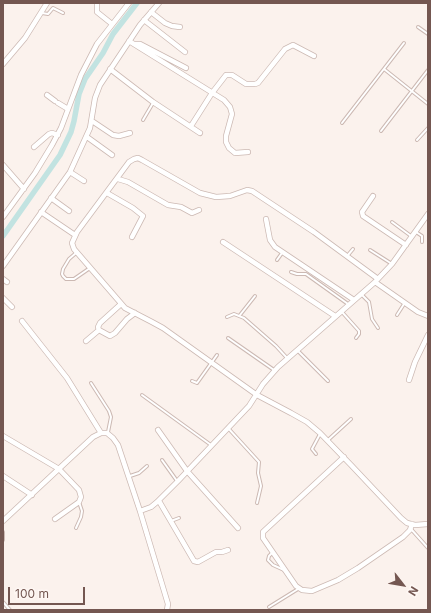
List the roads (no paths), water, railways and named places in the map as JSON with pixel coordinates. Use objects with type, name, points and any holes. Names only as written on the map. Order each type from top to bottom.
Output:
[{"type":"street","points":[[3,64],[25,38],[47,3]]},
{"type":"street","points":[[97,3],[97,12],[112,24]]},
{"type":"street","points":[[3,217],[35,173],[58,135],[81,75],[92,52],[129,3]]},
{"type":"street","points":[[3,266],[70,172],[87,137],[92,121],[95,98],[100,85],[131,42],[144,20],[159,3]]},
{"type":"street","points":[[151,12],[172,26],[180,27]]},
{"type":"street","points":[[144,20],[186,52]]},
{"type":"street","points":[[131,42],[140,44],[186,68]]},
{"type":"street","points":[[131,42],[224,100],[230,107],[232,114],[226,136],[226,142],[229,148],[235,153],[248,152]]},
{"type":"street","points":[[191,126],[212,93],[226,75],[232,75],[246,84],[258,83],[285,49],[293,45],[314,56]]},
{"type":"street","points":[[110,70],[153,102],[200,133]]},
{"type":"street","points":[[47,95],[68,109]]},
{"type":"street","points":[[92,121],[113,135],[119,136],[130,133]]},
{"type":"street","points":[[34,147],[49,134],[52,133],[58,135]]},
{"type":"street","points":[[87,137],[112,155]]},
{"type":"street","points":[[428,316],[422,314],[405,303],[347,256],[278,208],[247,190],[230,196],[216,197],[200,193],[138,158],[130,162],[75,234],[72,244],[74,249],[121,304],[152,322],[257,395],[296,416],[320,433],[400,518],[411,526],[428,524]]},
{"type":"street","points":[[4,168],[24,189]]},
{"type":"street","points":[[70,172],[84,181]]},
{"type":"street","points":[[118,179],[128,182],[168,205],[181,207],[192,213],[199,210]]},
{"type":"street","points":[[107,193],[134,208],[143,216],[132,237]]},
{"type":"street","points":[[373,196],[362,212],[363,216],[406,244]]},
{"type":"street","points":[[51,198],[69,211]]},
{"type":"street","points":[[41,212],[75,234]]},
{"type":"street","points":[[140,511],[151,507],[159,501],[249,406],[263,384],[275,371],[349,305],[392,264],[428,214]]},
{"type":"street","points":[[266,219],[270,240],[275,247],[354,300]]},
{"type":"street","points":[[223,242],[335,316]]},
{"type":"street","points":[[3,298],[12,307]]},
{"type":"street","points":[[86,341],[99,330],[98,327],[100,323],[121,304]]},
{"type":"street","points":[[99,330],[110,336],[135,313]]},
{"type":"street","points":[[22,321],[67,378],[102,433]]},
{"type":"street","points":[[409,380],[415,362],[428,335]]},
{"type":"street","points":[[158,430],[187,471],[238,528]]},
{"type":"street","points":[[3,521],[93,437],[102,433],[107,433],[118,445],[168,604],[167,610]]},
{"type":"street","points":[[3,436],[59,469],[79,490],[81,497],[79,502],[55,519]]},
{"type":"street","points":[[344,458],[263,532],[263,538],[299,588],[306,591],[312,591],[338,580],[383,551],[403,536],[411,526]]},
{"type":"street","points":[[3,476],[32,495]]},
{"type":"street","points":[[159,501],[194,561],[198,562],[216,552],[228,550]]},
{"type":"lane","points":[[41,13],[48,14],[53,8],[63,13]]},
{"type":"lane","points":[[418,27],[428,34]]},
{"type":"lane","points":[[342,123],[404,43]]},
{"type":"lane","points":[[384,69],[428,104]]},
{"type":"lane","points":[[381,130],[428,70]]},
{"type":"lane","points":[[143,120],[153,102]]},
{"type":"lane","points":[[417,140],[428,128]]},
{"type":"lane","points":[[392,222],[412,236]]},
{"type":"lane","points":[[416,231],[422,236],[422,242]]},
{"type":"lane","points":[[347,256],[353,249]]},
{"type":"lane","points":[[370,250],[392,264]]},
{"type":"lane","points":[[77,252],[69,259],[63,269],[63,276],[66,279],[74,279],[90,268]]},
{"type":"lane","points":[[277,260],[282,252]]},
{"type":"lane","points":[[291,272],[296,274],[306,274],[349,305]]},
{"type":"lane","points":[[361,294],[369,302],[372,319],[378,328]]},
{"type":"lane","points":[[240,315],[255,296]]},
{"type":"lane","points":[[397,315],[405,303]]},
{"type":"lane","points":[[342,311],[359,331],[356,338]]},
{"type":"lane","points":[[227,317],[234,314],[240,315],[276,346],[287,359]]},
{"type":"lane","points":[[228,338],[275,371]]},
{"type":"lane","points":[[297,350],[328,381]]},
{"type":"lane","points":[[192,381],[197,383],[217,355]]},
{"type":"lane","points":[[91,383],[109,411],[111,417],[107,433]]},
{"type":"lane","points":[[142,395],[212,445]]},
{"type":"lane","points":[[328,441],[351,419]]},
{"type":"lane","points":[[228,428],[259,462],[258,473],[261,486],[257,503]]},
{"type":"lane","points":[[316,454],[312,449],[320,433]]},
{"type":"lane","points":[[162,460],[178,482]]},
{"type":"lane","points":[[128,477],[147,466]]},
{"type":"lane","points":[[76,528],[82,511],[79,502]]},
{"type":"lane","points":[[171,521],[179,518]]},
{"type":"lane","points":[[411,526],[428,548]]},
{"type":"lane","points":[[3,532],[3,540]]},
{"type":"lane","points":[[273,553],[269,556],[268,560],[286,571]]},
{"type":"lane","points":[[269,607],[299,588]]},
{"type":"lane","points":[[3,602],[10,610]]},
{"type":"waterway","points":[[3,236],[60,155],[71,132],[79,94],[85,79],[103,53],[113,34],[137,3]]}]
